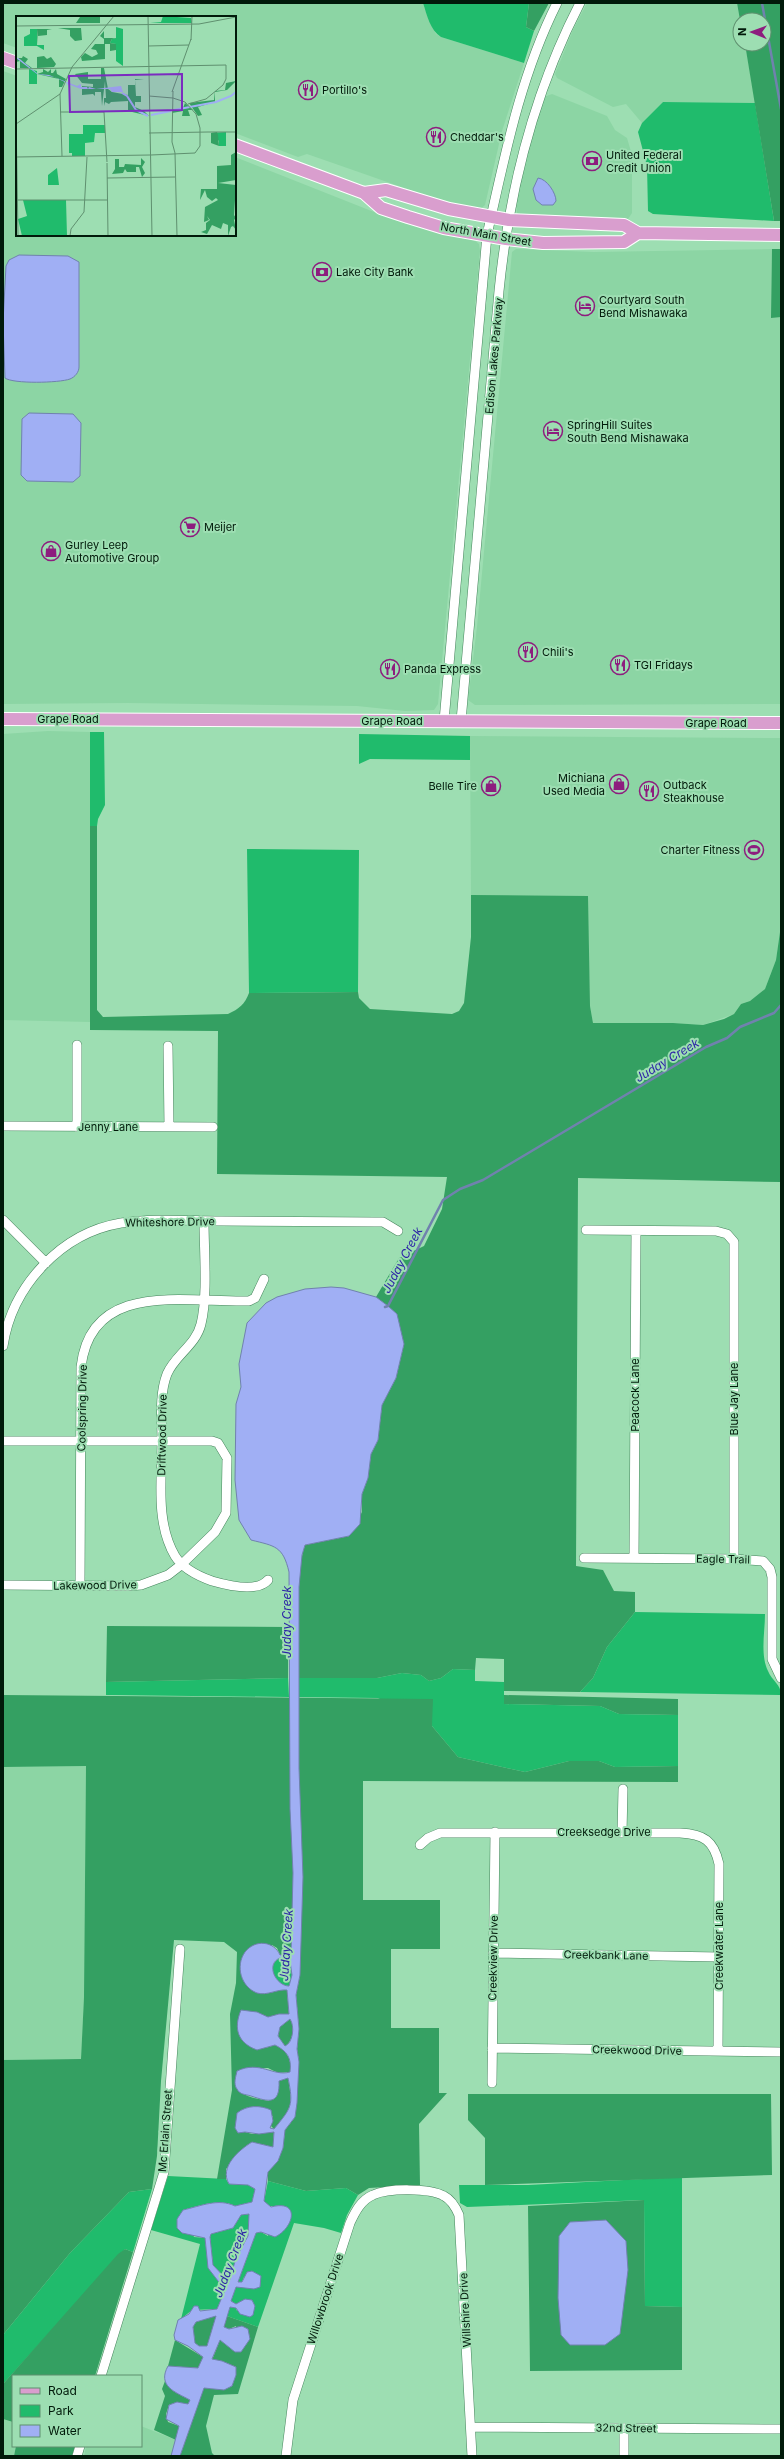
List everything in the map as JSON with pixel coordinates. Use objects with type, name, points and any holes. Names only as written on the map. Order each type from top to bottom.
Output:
[{"type":"main road","points":[[3,58],[16,64]]},
{"type":"main road","name":"North Main Street","points":[[236,145],[364,193],[381,208],[444,228],[506,239],[542,243],[624,242],[638,233]]},
{"type":"main road","name":"North Main Street","points":[[364,193],[386,190],[449,209],[509,220],[624,225],[638,233],[778,235]]},
{"type":"main road","name":"Grape Road","points":[[3,719],[781,723]]},
{"type":"street","name":"Edison Lakes Parkway","points":[[444,721],[487,235],[500,171],[518,100],[540,41],[557,3]]},
{"type":"street","name":"Edison Lakes Parkway","points":[[461,721],[509,220],[537,107],[560,46],[580,3]]},
{"type":"street","points":[[77,1045],[77,1127]]},
{"type":"street","points":[[168,1046],[169,1127]]},
{"type":"street","name":"Jenny Lane","points":[[3,1126],[213,1127]]},
{"type":"street","points":[[3,1220],[46,1263]]},
{"type":"street","name":"Driftwood Drive","points":[[181,1565],[167,1539],[162,1512],[162,1398],[164,1384],[171,1366],[197,1335],[201,1325],[204,1301],[204,1221]]},
{"type":"street","name":"Whiteshore Drive","points":[[3,1346],[18,1301],[28,1283],[46,1263],[76,1240],[105,1227],[134,1222],[383,1222],[398,1231]]},
{"type":"street","points":[[586,1230],[636,1232]]},
{"type":"street","name":"Blue Jay Lane","points":[[636,1232],[716,1231],[728,1234],[733,1240],[735,1247],[734,1559]]},
{"type":"street","name":"Peacock Lane","points":[[634,1558],[636,1232]]},
{"type":"street","name":"Coolspring Drive","points":[[80,1586],[83,1356],[85,1346],[96,1326],[116,1309],[131,1303],[151,1301],[252,1300],[260,1291],[264,1279]]},
{"type":"street","name":"Lakewood Drive","points":[[3,1441],[212,1441],[218,1443],[227,1458],[228,1501],[222,1522],[181,1565],[162,1577],[141,1585],[3,1585]]},
{"type":"street","name":"Eagle Trail","points":[[584,1558],[759,1560],[770,1569],[772,1659],[781,1678]]},
{"type":"street","points":[[181,1565],[200,1576],[227,1584],[259,1586],[268,1580]]},
{"type":"street","points":[[622,1832],[623,1789]]},
{"type":"street","name":"Creeksedge Drive","points":[[420,1845],[428,1838],[440,1833],[495,1832],[688,1833],[713,1841]]},
{"type":"street","name":"Creekview Drive","points":[[492,2083],[495,1832]]},
{"type":"street","name":"Creekwater Lane","points":[[713,1841],[719,1864],[718,2051]]},
{"type":"street","name":"Mc Erlain Street","points":[[101,2375],[164,2172],[180,1949]]},
{"type":"street","name":"Creekbank Lane","points":[[494,1953],[719,1957]]},
{"type":"street","name":"Creekwood Drive","points":[[492,2048],[781,2052]]},
{"type":"street","name":"Willowbrook Drive","points":[[286,2456],[288,2427],[295,2395],[355,2213],[360,2204],[372,2195],[388,2191],[418,2191]]},
{"type":"street","name":"Willshire Drive","points":[[418,2191],[437,2193],[451,2201],[456,2208],[461,2223],[472,2456]]},
{"type":"street","name":"32nd Street","points":[[471,2427],[781,2429]]},
{"type":"street","points":[[624,2428],[624,2456]]},
{"type":"shaded area","points":[[3,3],[423,3],[429,21],[436,34],[441,37],[524,63],[502,131],[485,205],[478,211],[456,206],[307,154],[298,157],[236,133],[236,16],[16,16],[16,48],[3,43]]},
{"type":"shaded area","points":[[529,3],[549,3],[534,31],[526,27]]},
{"type":"shaded area","points":[[587,3],[737,3],[739,12],[732,12],[732,52],[746,52],[755,103],[663,102],[642,123],[626,104],[613,107],[557,78],[555,74],[573,30]]},
{"type":"shaded area","points":[[737,3],[781,3],[781,221],[774,221],[746,52],[772,52],[772,12],[739,12]]},
{"type":"shaded area","points":[[3,71],[16,76],[16,236],[236,236],[236,157],[379,214],[447,235],[474,240],[479,244],[480,251],[438,704],[434,710],[405,711],[357,706],[128,703],[3,704]]},
{"type":"shaded area","points":[[552,94],[607,116],[615,130],[627,138],[632,155],[632,213],[628,219],[522,216],[517,213],[516,201],[534,129],[544,97]]},
{"type":"shaded area","points":[[516,249],[594,252],[772,249],[771,317],[781,317],[781,704],[475,705],[468,700],[477,627],[512,252]]},
{"type":"shaded area","points":[[772,249],[781,249],[781,317],[771,318]]},
{"type":"shaded area","points":[[48,731],[90,732],[90,1022],[3,1020],[3,734]]},
{"type":"shaded area","points":[[470,736],[781,738],[781,925],[776,960],[765,989],[750,1001],[741,1004],[734,1014],[703,1025],[673,1023],[593,1023],[590,1006],[587,896],[471,895]]},
{"type":"shaded area","points":[[90,826],[97,826],[97,1010],[103,1017],[228,1014],[241,1006],[249,993],[358,992],[359,998],[370,1009],[452,1014],[459,1011],[464,1003],[471,937],[471,895],[588,896],[590,1006],[593,1023],[673,1023],[703,1025],[724,1019],[734,1014],[741,1004],[750,1001],[765,989],[776,960],[781,925],[781,1182],[578,1178],[576,1566],[603,1570],[614,1591],[635,1592],[635,1612],[607,1647],[593,1678],[580,1692],[504,1691],[504,1659],[476,1658],[475,1670],[453,1669],[441,1678],[429,1681],[421,1675],[402,1673],[377,1678],[299,1678],[298,1593],[301,1559],[305,1545],[349,1536],[362,1512],[362,1494],[368,1478],[371,1454],[378,1440],[382,1405],[396,1378],[404,1344],[388,1306],[376,1297],[399,1258],[424,1246],[442,1209],[447,1177],[217,1174],[218,1031],[90,1030]]},
{"type":"shaded area","points":[[107,1626],[288,1627],[288,1678],[106,1682]]},
{"type":"shaded area","points":[[3,1695],[433,1699],[432,1726],[458,1757],[525,1772],[569,1761],[599,1761],[615,1767],[678,1766],[678,1782],[363,1781],[363,1900],[440,1900],[440,1949],[391,1949],[391,2028],[439,2028],[439,2093],[447,2093],[419,2124],[420,2185],[369,2188],[358,2195],[346,2188],[306,2191],[268,2181],[268,2172],[278,2160],[283,2148],[285,2130],[295,2117],[299,2062],[297,2049],[299,2029],[296,1995],[300,1975],[300,1955],[280,1955],[277,1948],[272,1945],[269,1993],[278,1989],[287,1990],[289,2014],[279,2014],[268,2018],[257,2012],[265,2048],[275,2045],[286,2052],[290,2063],[290,2072],[278,2073],[268,2068],[245,2068],[235,2080],[236,2086],[239,2090],[247,2096],[269,2101],[279,2081],[288,2078],[291,2101],[290,2106],[288,2111],[274,2129],[270,2125],[273,2116],[245,2132],[252,2134],[274,2132],[273,2147],[252,2142],[246,2146],[226,2169],[226,2179],[217,2179],[232,2090],[230,2014],[236,1983],[237,1952],[224,1942],[174,1940],[161,2081],[157,2156],[152,2189],[129,2192],[70,2253],[3,2335],[3,2060],[81,2059],[84,1997],[86,1766],[3,1767]]},
{"type":"shaded area","points":[[504,1695],[678,1699],[678,1715],[619,1714],[600,1706],[504,1704]]},
{"type":"shaded area","points":[[86,1766],[84,1997],[81,2059],[3,2060],[3,1767]]},
{"type":"shaded area","points":[[290,2019],[293,2030],[290,2041],[285,2046],[278,2037],[280,2027]]},
{"type":"shaded area","points":[[468,2094],[771,2094],[772,2175],[485,2185],[485,2138],[468,2120]]},
{"type":"shaded area","points":[[644,2200],[645,2306],[682,2307],[682,2370],[530,2371],[528,2206]]},
{"type":"shaded area","points":[[125,2249],[133,2252],[95,2375],[12,2375],[12,2422],[3,2419],[3,2384],[118,2254]]},
{"type":"shaded area","points":[[217,2315],[207,2346],[199,2346],[195,2343],[193,2327],[196,2322]]},
{"type":"shaded area","points":[[227,2316],[258,2327],[238,2394],[214,2395],[206,2426],[212,2453],[215,2456],[180,2456],[204,2387],[211,2389],[232,2386],[236,2375],[236,2367],[222,2361],[212,2360],[220,2340],[235,2352],[236,2326],[229,2329],[224,2327]]},
{"type":"shaded area","points":[[175,2340],[203,2357],[198,2368],[168,2366]]},
{"type":"shaded area","points":[[165,2381],[171,2389],[190,2400],[188,2405],[177,2402],[169,2405],[166,2414],[168,2422],[179,2426],[176,2440],[154,2430],[165,2396],[162,2389]]},
{"type":"shaded area","points":[[3,2419],[12,2422],[12,2447],[16,2447],[14,2456],[3,2456]]},
{"type":"shaded area","points":[[142,2426],[176,2440],[171,2456],[84,2456],[86,2447],[142,2447]]},
{"type":"shaded area","points":[[16,2447],[75,2447],[72,2456],[14,2456]]},
{"type":"green space","points":[[423,3],[529,3],[526,27],[534,31],[524,63],[441,37],[434,30]]},
{"type":"green space","points":[[663,102],[755,103],[774,221],[653,214],[648,211],[647,166],[638,132],[642,123]]},
{"type":"green space","points":[[90,732],[104,732],[105,805],[98,819],[97,826],[90,826]]},
{"type":"green space","points":[[359,734],[470,736],[470,760],[370,759],[359,764]]},
{"type":"green space","points":[[247,849],[359,850],[358,992],[249,993]]},
{"type":"green space","points":[[635,1612],[765,1614],[764,1658],[768,1671],[780,1688],[781,1695],[580,1692],[593,1678],[607,1647]]},
{"type":"green space","points":[[453,1669],[475,1670],[475,1681],[504,1682],[504,1704],[600,1706],[619,1714],[678,1715],[678,1766],[615,1767],[599,1761],[569,1761],[525,1772],[458,1757],[432,1726],[378,1698],[299,1697],[299,1678],[377,1678],[402,1673],[421,1675],[429,1681],[441,1678]]},
{"type":"green space","points":[[288,1678],[289,1697],[106,1695],[106,1682]]},
{"type":"green space","points":[[280,1958],[290,1961],[292,1975],[289,1986],[280,1983],[274,1975],[273,1965]]},
{"type":"green space","points":[[168,2176],[226,2179],[229,2184],[248,2185],[255,2189],[252,2202],[235,2206],[216,2203],[183,2210],[194,2237],[205,2238],[211,2266],[217,2279],[225,2290],[217,2309],[192,2310],[181,2319],[200,2244],[151,2230]]},
{"type":"green space","points":[[682,2177],[682,2307],[645,2306],[644,2200],[467,2207],[460,2203],[459,2185],[528,2185]]},
{"type":"green space","points":[[268,2181],[306,2191],[346,2188],[358,2195],[347,2215],[341,2233],[324,2228],[294,2223],[258,2327],[227,2316],[230,2307],[236,2308],[237,2311],[241,2301],[236,2304],[231,2301],[236,2287],[248,2287],[244,2277],[242,2282],[238,2282],[256,2233],[261,2232],[268,2236],[274,2206],[268,2206],[264,2201]]},
{"type":"green space","points":[[152,2189],[133,2252],[125,2249],[3,2384],[3,2335],[70,2253],[129,2192]]},
{"type":"green space","points":[[249,2214],[249,2223],[245,2240],[229,2282],[213,2265],[210,2237],[211,2234],[233,2228],[241,2215]]},
{"type":"water","points":[[538,178],[545,181],[553,190],[556,201],[553,205],[542,205],[536,200],[533,189]]},
{"type":"water","points":[[19,255],[68,256],[79,262],[79,367],[74,377],[70,379],[36,382],[17,381],[5,378],[3,322],[6,266],[9,260]]},
{"type":"water","points":[[29,413],[73,414],[81,423],[80,476],[73,482],[27,481],[21,475],[22,419]]},
{"type":"water","points":[[331,1287],[344,1288],[376,1297],[397,1314],[404,1344],[396,1378],[382,1405],[378,1440],[371,1454],[368,1478],[362,1494],[360,1524],[349,1536],[305,1545],[302,1555],[299,1587],[299,1768],[303,1877],[300,1975],[296,1995],[299,2029],[297,2049],[299,2062],[297,2103],[295,2117],[285,2130],[283,2148],[278,2161],[268,2172],[264,2201],[271,2207],[287,2207],[290,2211],[290,2221],[282,2233],[275,2237],[261,2232],[256,2233],[238,2282],[242,2282],[247,2272],[252,2271],[261,2276],[260,2287],[254,2289],[236,2287],[231,2301],[236,2304],[245,2299],[252,2300],[255,2306],[253,2315],[250,2317],[240,2314],[236,2308],[230,2307],[224,2327],[229,2329],[242,2326],[248,2329],[250,2339],[241,2352],[235,2352],[220,2340],[212,2359],[222,2361],[236,2367],[236,2375],[232,2386],[224,2390],[204,2388],[180,2456],[171,2456],[179,2426],[166,2419],[169,2405],[177,2402],[188,2404],[190,2400],[169,2388],[166,2383],[165,2373],[168,2366],[198,2368],[203,2357],[188,2346],[175,2340],[174,2335],[178,2320],[189,2314],[194,2306],[198,2306],[200,2311],[217,2309],[225,2290],[208,2268],[205,2238],[182,2233],[177,2228],[177,2219],[183,2210],[203,2205],[222,2203],[235,2206],[252,2202],[255,2189],[248,2185],[229,2184],[227,2178],[228,2165],[236,2154],[252,2142],[273,2147],[274,2132],[259,2134],[245,2132],[238,2133],[235,2128],[237,2113],[249,2107],[262,2107],[271,2110],[273,2121],[270,2128],[274,2129],[284,2116],[290,2106],[291,2101],[288,2078],[279,2081],[278,2094],[272,2100],[263,2100],[241,2093],[238,2091],[235,2082],[237,2071],[245,2068],[253,2067],[284,2073],[290,2072],[290,2063],[286,2052],[275,2045],[257,2050],[251,2047],[241,2039],[237,2023],[241,2010],[257,2012],[268,2017],[279,2014],[289,2014],[287,1990],[261,1994],[251,1990],[241,1976],[240,1963],[245,1952],[249,1948],[254,1945],[264,1943],[269,1944],[277,1950],[280,1955],[291,1954],[293,1873],[290,1809],[289,1572],[287,1563],[281,1552],[272,1546],[251,1540],[239,1520],[235,1480],[236,1404],[241,1387],[239,1364],[247,1323],[266,1303],[277,1297],[305,1289]],"holes":[[[280,1958],[290,1961],[292,1975],[289,1986],[284,1985],[276,1979],[273,1969],[273,1965]],[[290,2019],[292,2022],[293,2030],[290,2042],[285,2046],[278,2036],[280,2027]],[[249,2214],[248,2236],[236,2258],[229,2282],[213,2265],[210,2237],[211,2234],[233,2228],[241,2215]],[[216,2316],[207,2346],[199,2346],[195,2343],[193,2327],[196,2322]]]},
{"type":"water","points":[[606,2220],[626,2241],[628,2270],[620,2334],[605,2345],[570,2345],[561,2335],[558,2298],[559,2236],[570,2222]]},
{"type":"waterway","name":"Juday Creek","points":[[762,3],[781,109]]},
{"type":"waterway","name":"Juday Creek","points":[[385,1307],[388,1306],[443,1200],[460,1189],[483,1180],[706,1047],[727,1038],[740,1027],[774,1013],[781,1005]]},
{"type":"place","name":"Portillo's","points":[[308,90]]},
{"type":"place","name":"Cheddar's","points":[[436,137]]},
{"type":"place","name":"United Federal Credit Union","points":[[592,161]]},
{"type":"place","name":"Lake City Bank","points":[[322,272]]},
{"type":"place","name":"Courtyard South Bend Mishawaka","points":[[585,306]]},
{"type":"place","name":"SpringHill Suites South Bend Mishawaka","points":[[553,431]]},
{"type":"place","name":"Meijer","points":[[190,527]]},
{"type":"place","name":"Gurley Leep Automotive Group","points":[[51,551]]},
{"type":"place","name":"Chili's","points":[[528,652]]},
{"type":"place","name":"TGI Fridays","points":[[620,665]]},
{"type":"place","name":"Panda Express","points":[[390,669]]},
{"type":"place","name":"Michiana Used Media","points":[[619,784]]},
{"type":"place","name":"Belle Tire","points":[[491,786]]},
{"type":"place","name":"Outback Steakhouse","points":[[649,791]]},
{"type":"place","name":"Charter Fitness","points":[[754,850]]}]
